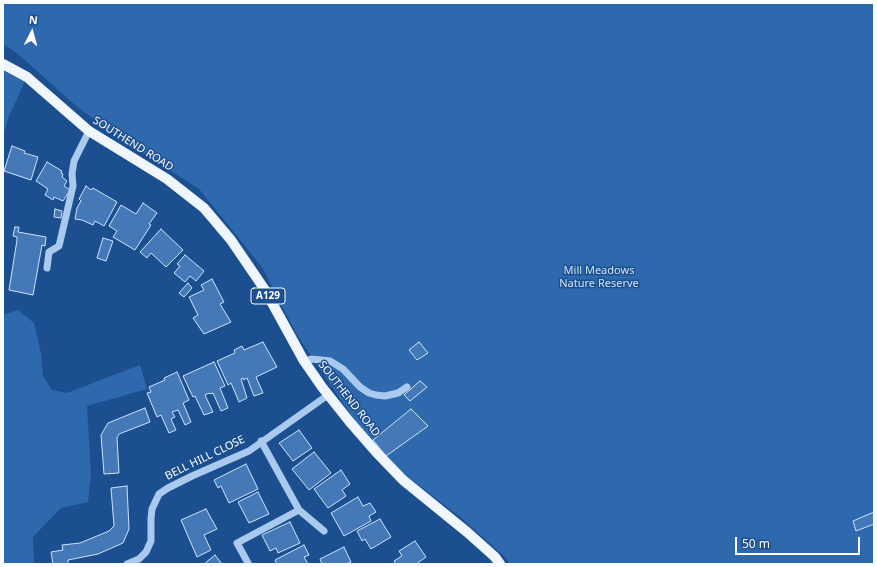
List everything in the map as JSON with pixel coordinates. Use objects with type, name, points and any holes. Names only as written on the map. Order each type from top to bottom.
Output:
[{"type":"main road","name":"SOUTHEND ROAD","points":[[3,64],[27,77],[89,131],[167,179],[204,208],[232,240],[265,290],[304,361],[328,395],[376,452],[403,480],[467,532],[495,557],[500,564]]},
{"type":"street","points":[[47,268],[49,252],[59,246],[73,186],[72,174],[74,161],[89,131]]},
{"type":"street","points":[[304,361],[311,359],[330,360],[343,369],[360,387],[369,393],[376,395],[385,396],[398,393],[407,387]]},
{"type":"street","name":"BELL HILL CLOSE","points":[[127,564],[139,559],[146,552],[151,541],[152,509],[159,494],[192,476],[249,451],[261,441],[328,395]]},
{"type":"street","points":[[261,441],[299,510],[324,531]]},
{"type":"street","points":[[248,563],[237,543],[299,510]]},
{"type":"green space","name":"Mill Meadows Nature Reserve","points":[[3,3],[874,3],[874,564],[510,564],[505,557],[460,517],[376,452],[297,335],[262,267],[199,189],[118,137],[75,105],[18,54],[3,44]]},
{"type":"green space","points":[[3,64],[27,77],[9,116],[3,135]]},
{"type":"green space","points":[[18,310],[34,323],[41,353],[43,376],[52,390],[67,393],[140,365],[147,389],[87,406],[91,475],[88,502],[61,508],[33,537],[34,564],[3,564],[3,315]]},
{"type":"building","points":[[12,146],[25,151],[24,153],[38,157],[31,180],[4,171]]},
{"type":"building","points":[[47,162],[62,171],[62,177],[67,181],[64,186],[70,190],[63,201],[54,197],[53,200],[45,195],[48,189],[36,181]]},
{"type":"building","points":[[86,186],[91,190],[93,188],[117,202],[104,226],[95,221],[93,225],[82,220],[75,219],[77,208],[81,201],[79,199]]},
{"type":"building","points":[[143,203],[157,213],[149,224],[151,225],[135,250],[113,237],[117,231],[109,226],[121,205],[136,214]]},
{"type":"building","points":[[55,209],[62,211],[61,218],[54,217]]},
{"type":"building","points":[[15,227],[19,227],[18,232],[46,237],[45,246],[42,245],[33,295],[9,290],[17,240],[17,237],[13,236]]},
{"type":"building","points":[[161,229],[183,250],[166,267],[151,253],[147,258],[140,252]]},
{"type":"building","points":[[103,238],[113,241],[106,261],[97,258]]},
{"type":"building","points":[[185,255],[204,271],[196,281],[190,276],[185,282],[174,273],[180,266],[177,264]]},
{"type":"building","points":[[212,279],[224,302],[220,304],[231,322],[204,334],[193,318],[198,315],[189,297],[204,290],[201,285]]},
{"type":"building","points":[[188,283],[192,288],[184,297],[179,293]]},
{"type":"building","points":[[263,342],[277,367],[256,377],[263,393],[254,396],[247,378],[244,380],[243,378],[241,379],[247,398],[239,402],[231,383],[228,385],[217,361],[235,353],[234,350],[242,346],[244,350]]},
{"type":"building","points":[[419,342],[428,353],[417,360],[409,350]]},
{"type":"building","points":[[214,362],[225,386],[220,388],[228,408],[221,411],[213,393],[209,393],[205,395],[213,412],[204,415],[183,376]]},
{"type":"building","points":[[177,372],[189,400],[183,403],[191,422],[185,425],[178,410],[172,412],[175,417],[171,419],[176,430],[169,433],[161,415],[157,417],[147,393],[151,392],[149,387],[165,380],[164,378]]},
{"type":"building","points":[[420,381],[427,387],[410,401],[404,395]]},
{"type":"building","points":[[145,408],[150,422],[119,434],[117,438],[119,473],[104,474],[101,435],[108,423]]},
{"type":"building","points":[[411,409],[428,426],[386,456],[373,440]]},
{"type":"building","points":[[299,430],[312,448],[293,461],[279,443]]},
{"type":"building","points":[[314,452],[331,473],[309,490],[292,469]]},
{"type":"building","points":[[246,464],[258,489],[229,503],[221,486],[218,488],[214,480]]},
{"type":"building","points":[[341,470],[350,484],[342,490],[346,496],[328,508],[314,489]]},
{"type":"building","points":[[127,486],[129,529],[123,543],[98,554],[68,560],[68,564],[53,564],[51,552],[63,550],[62,545],[80,543],[109,531],[114,526],[111,488]]},
{"type":"building","points":[[258,492],[269,514],[249,523],[238,502]]},
{"type":"building","points":[[358,497],[363,506],[370,503],[376,512],[369,516],[371,521],[344,536],[331,513]]},
{"type":"building","points":[[206,509],[217,529],[204,535],[211,550],[197,557],[181,520]]},
{"type":"building","points":[[874,512],[874,524],[856,531],[853,521]]},
{"type":"building","points":[[380,519],[391,537],[371,549],[365,539],[362,541],[357,531]]},
{"type":"building","points":[[290,522],[300,543],[278,553],[276,548],[270,551],[262,535]]},
{"type":"building","points":[[415,541],[426,557],[416,564],[396,564],[394,561],[402,556],[399,551]]},
{"type":"building","points":[[304,545],[309,555],[304,557],[308,564],[277,564],[275,560]]},
{"type":"building","points":[[344,547],[351,562],[346,564],[322,564],[320,559]]},
{"type":"building","points":[[215,555],[222,564],[204,564]]}]
